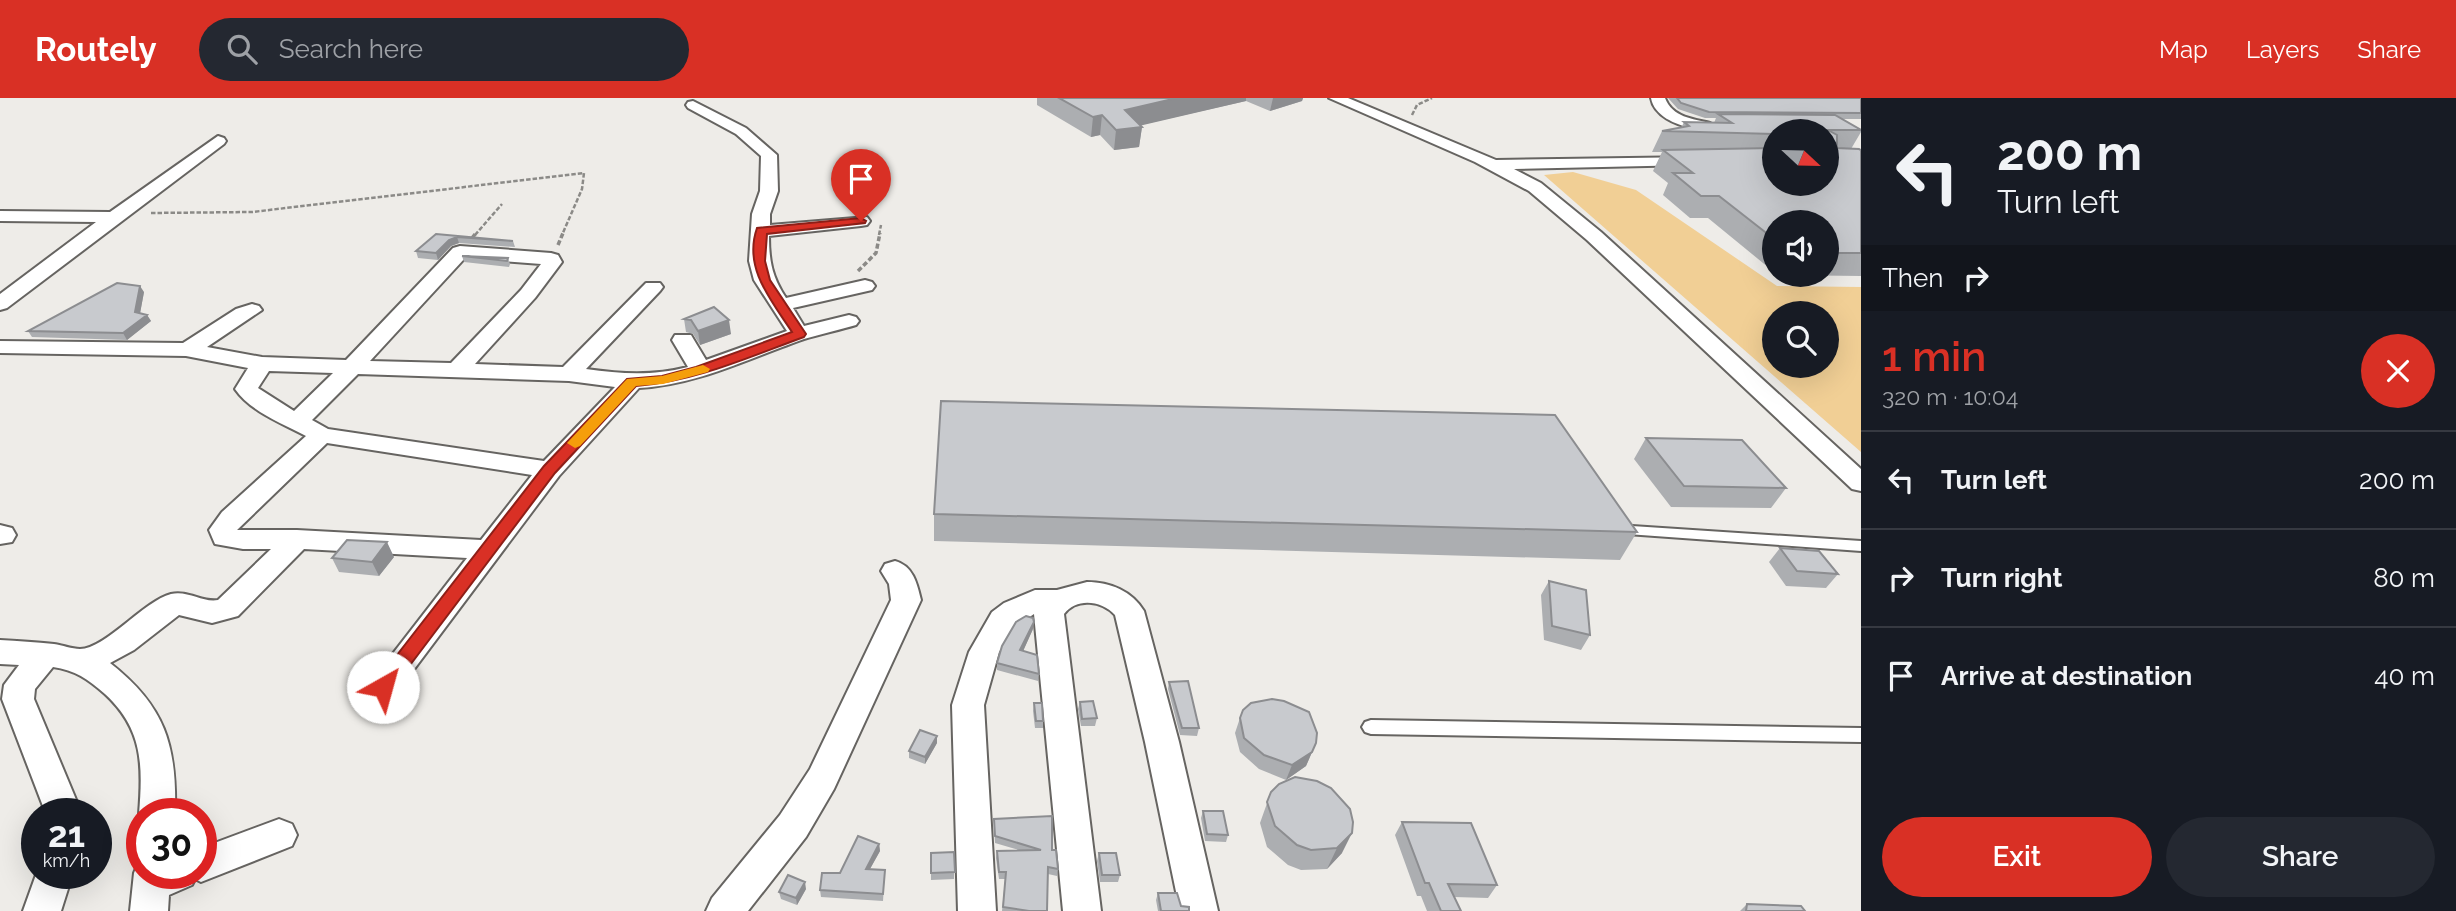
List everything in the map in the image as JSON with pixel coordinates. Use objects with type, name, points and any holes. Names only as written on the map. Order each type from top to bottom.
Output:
[{"type":"street","points":[[1336,98],[1494,166],[1535,187],[1594,236],[1861,483]]},
{"type":"street","points":[[1494,166],[1712,153],[1706,128],[1679,121],[1658,104],[1658,98]]},
{"type":"street","points":[[693,105],[741,131],[769,155],[769,191],[761,214],[759,261],[764,280],[799,334]]},
{"type":"street","points":[[0,304],[218,141]]},
{"type":"street","points":[[1444,144],[1489,147],[1528,164]]},
{"type":"street","points":[[0,216],[116,216]]},
{"type":"street","points":[[761,231],[861,221]]},
{"type":"street","points":[[298,420],[328,392],[460,251],[551,259],[548,269],[528,294],[458,369]]},
{"type":"street","points":[[569,374],[653,286]]},
{"type":"street","points":[[781,305],[865,286]]},
{"type":"street","points":[[186,349],[206,340],[239,313],[252,310]]},
{"type":"street","points":[[0,347],[186,349],[262,364],[569,374],[632,382],[663,380],[701,370],[799,334],[849,321]]},
{"type":"street","points":[[683,340],[701,370]]},
{"type":"street","points":[[262,364],[246,389],[248,393],[254,399],[322,435],[550,470]]},
{"type":"street","points":[[383,687],[550,470],[632,382]]},
{"type":"street","points":[[322,435],[231,518],[222,530],[225,537],[491,550]]},
{"type":"street","points":[[85,662],[123,642],[163,610],[175,604],[185,604],[212,612],[228,608],[297,539]]},
{"type":"street","points":[[725,911],[793,825],[822,779],[843,738],[906,600],[903,582],[895,571]]},
{"type":"street","points":[[977,911],[968,705],[984,652],[1002,620],[1014,611],[1035,601],[1058,601],[1097,592],[1118,599],[1129,611],[1162,742],[1199,911]]},
{"type":"street","points":[[1058,601],[1049,613],[1082,911]]},
{"type":"street","points":[[0,652],[85,662],[132,700],[152,735],[158,753],[158,798]]},
{"type":"street","points":[[44,656],[20,685],[18,699],[58,798]]},
{"type":"street","points":[[217,859],[279,835]]},
{"type":"street","points":[[42,911],[50,889]]},
{"type":"lane","points":[[1632,531],[1861,546]]},
{"type":"lane","points":[[1371,727],[1861,735]]},
{"type":"path","points":[[1405,128],[1417,105],[1432,98]]},
{"type":"path","points":[[116,216],[252,212],[584,173],[582,189],[551,259]]},
{"type":"path","points":[[460,251],[502,204]]},
{"type":"path","points":[[861,221],[878,222],[882,226],[876,253],[857,274],[865,286]]},
{"type":"shaded area","points":[[1573,172],[1636,190],[1762,276],[1762,287],[1861,287],[1861,452],[1776,378],[1839,378],[1839,301],[1762,301],[1762,365],[1544,175]]},
{"type":"building","points":[[1059,98],[1177,98],[1125,110],[1142,127],[1116,130],[1102,115],[1093,117]]},
{"type":"building","points":[[1677,98],[1861,98],[1861,113],[1709,112],[1681,103]]},
{"type":"building","points":[[1718,114],[1835,115],[1861,130],[1839,130],[1839,119],[1762,119],[1762,134],[1662,131],[1689,126],[1684,122],[1732,123]]},
{"type":"building","points":[[1762,148],[1762,196],[1839,196],[1839,148],[1861,150],[1861,253],[1839,253],[1839,210],[1762,210],[1762,230],[1719,196],[1701,196],[1673,173],[1693,173],[1663,150]]},
{"type":"building","points":[[436,234],[513,241],[457,237],[449,240],[436,253],[416,251]]},
{"type":"building","points":[[462,256],[508,258],[507,261]]},
{"type":"building","points":[[117,283],[140,286],[135,312],[147,315],[123,333],[28,331]]},
{"type":"building","points":[[714,307],[729,320],[698,331],[691,320],[684,319]]},
{"type":"building","points":[[941,401],[1555,415],[1637,532],[934,514]]},
{"type":"building","points":[[1646,438],[1742,440],[1786,488],[1684,486]]},
{"type":"building","points":[[347,540],[387,542],[372,562],[332,558]]},
{"type":"building","points":[[1780,548],[1819,551],[1838,574],[1797,571]]},
{"type":"building","points":[[1549,581],[1586,590],[1590,635],[1552,626]]},
{"type":"building","points":[[1026,616],[1033,618],[1034,622],[1020,650],[1037,655],[1039,674],[997,663],[1002,646],[1016,622]]},
{"type":"building","points":[[1188,681],[1199,728],[1182,728],[1169,682]]},
{"type":"building","points":[[1272,699],[1309,712],[1317,733],[1312,752],[1292,765],[1264,755],[1244,738],[1240,718],[1243,710],[1251,703]]},
{"type":"building","points":[[1093,701],[1097,718],[1082,719],[1080,702]]},
{"type":"building","points":[[1034,703],[1042,703],[1043,721],[1036,721]]},
{"type":"building","points":[[920,730],[937,736],[925,757],[909,751]]},
{"type":"building","points":[[1295,777],[1317,781],[1331,788],[1350,809],[1352,833],[1337,848],[1311,850],[1297,845],[1275,826],[1267,802],[1271,792],[1279,784]]},
{"type":"building","points":[[1203,811],[1223,811],[1228,835],[1207,834]]},
{"type":"building","points":[[1052,816],[1052,850],[1056,850],[1058,869],[1048,867],[1047,911],[1003,907],[1006,872],[999,872],[997,851],[1041,850],[995,836],[994,819]]},
{"type":"building","points":[[1402,822],[1471,823],[1497,885],[1448,884],[1461,911],[1441,911],[1429,883],[1425,883]]},
{"type":"building","points":[[858,836],[879,844],[866,869],[885,870],[883,894],[820,890],[822,873],[840,873]]},
{"type":"building","points":[[954,852],[955,872],[931,873],[931,853]]},
{"type":"building","points":[[1099,853],[1116,853],[1120,875],[1102,875]]},
{"type":"building","points":[[788,875],[805,882],[796,898],[779,892]]},
{"type":"building","points":[[1158,893],[1177,893],[1181,906],[1189,907],[1189,911],[1161,911]]},
{"type":"building","points":[[1747,904],[1801,906],[1805,911],[1746,911]]},
{"type":"slow traffic","points":[[575,443],[632,382],[663,380],[703,369]]},
{"type":"route","points":[[383,687],[550,470],[632,382],[663,380],[701,370],[799,334],[764,280],[759,261],[761,231],[861,221]]}]
